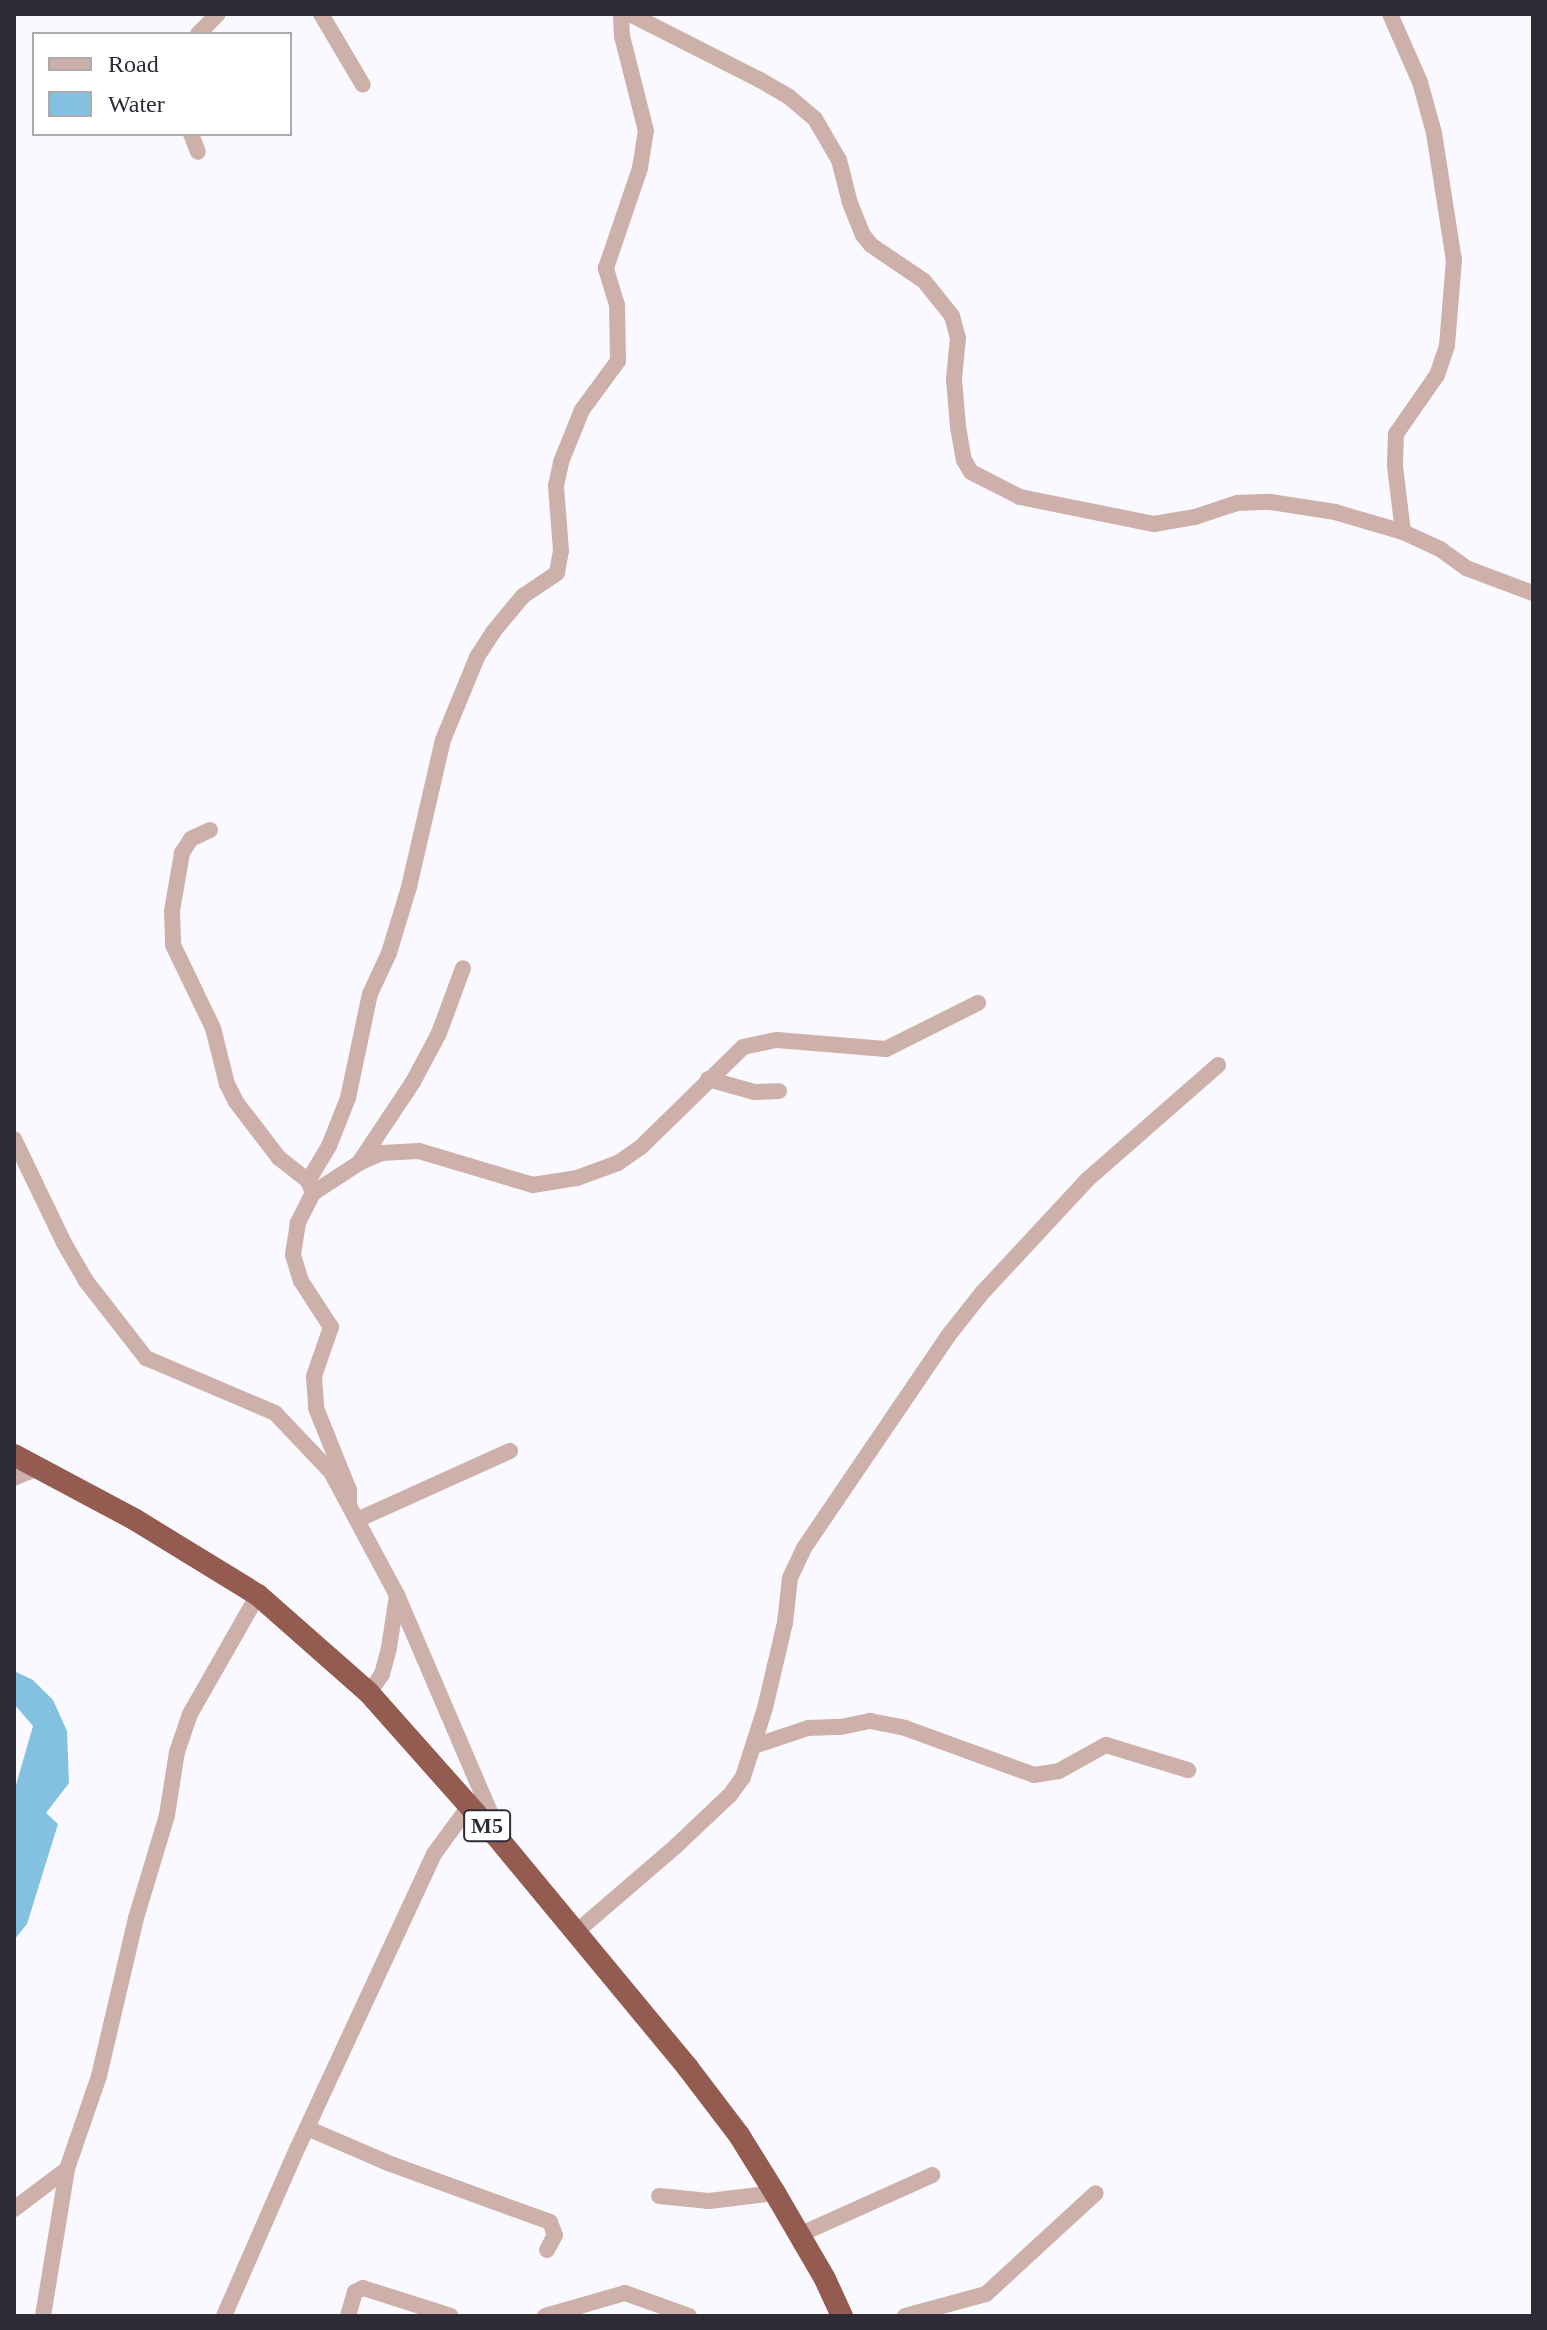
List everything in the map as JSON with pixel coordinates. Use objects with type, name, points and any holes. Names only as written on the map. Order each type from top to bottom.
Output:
[{"type":"highway","name":"M5","points":[[14,1455],[198,1556],[258,1595],[369,1693],[502,1843],[688,2068],[739,2135],[801,2234],[842,2316]]},
{"type":"street","points":[[200,32],[218,14]]},
{"type":"street","points":[[321,14],[363,85]]},
{"type":"street","points":[[349,1503],[349,1490],[316,1408],[314,1376],[331,1327],[301,1281],[293,1255],[298,1223],[348,1098],[364,1014],[389,953],[409,887],[443,740],[477,657],[493,632],[523,596],[557,573],[561,551],[556,486],[561,462],[582,410],[618,361],[617,305],[606,268],[640,168],[646,131],[622,36],[621,14]]},
{"type":"street","points":[[630,14],[760,80],[789,97],[815,119],[839,160],[850,203],[863,235],[871,245],[924,281],[952,316],[958,338],[954,401],[964,460],[971,472],[1020,497],[1154,524],[1195,517],[1237,503],[1270,502],[1335,512],[1403,532],[1440,549],[1466,568],[1533,593]]},
{"type":"street","points":[[1390,14],[1420,82],[1434,133],[1454,260],[1447,346],[1437,375],[1396,434],[1395,466],[1403,532]]},
{"type":"street","points":[[192,136],[198,152]]},
{"type":"street","points":[[210,830],[191,839],[182,853],[172,911],[173,945],[213,1028],[227,1084],[236,1102],[279,1158],[310,1187]]},
{"type":"street","points":[[359,1163],[430,1051],[463,968]]},
{"type":"street","points":[[310,1187],[381,1153],[419,1151],[533,1185],[577,1178],[618,1163],[641,1147],[743,1047],[761,1041],[886,1049],[978,1003]]},
{"type":"street","points":[[575,1933],[730,1795],[743,1777],[754,1746],[785,1623],[790,1578],[804,1548],[948,1336],[982,1293],[1088,1179],[1218,1065]]},
{"type":"street","points":[[708,1079],[754,1092],[779,1091]]},
{"type":"street","points":[[14,1139],[64,1243],[86,1281],[146,1358],[275,1413],[331,1472],[397,1595],[502,1843]]},
{"type":"street","points":[[357,1520],[510,1451]]},
{"type":"street","points":[[14,1478],[40,1467]]},
{"type":"street","points":[[43,2316],[67,2169],[99,2076],[136,1918],[167,1815],[177,1752],[190,1714],[258,1595]]},
{"type":"street","points":[[369,1693],[382,1674],[397,1595]]},
{"type":"street","points":[[754,1746],[819,1726],[831,1728],[878,1721],[1034,1775],[1059,1771],[1106,1745],[1188,1770]]},
{"type":"street","points":[[224,2316],[434,1854],[470,1805]]},
{"type":"street","points":[[307,2128],[365,2154],[550,2222],[555,2235],[547,2250]]},
{"type":"street","points":[[14,2209],[67,2169]]},
{"type":"street","points":[[801,2234],[932,2175]]},
{"type":"street","points":[[659,2196],[709,2201],[775,2193]]},
{"type":"street","points":[[905,2316],[971,2301],[986,2294],[1096,2193]]},
{"type":"street","points":[[348,2316],[355,2292],[363,2288],[419,2309],[451,2316]]},
{"type":"street","points":[[545,2316],[625,2293],[689,2316]]},
{"type":"water","points":[[14,1671],[33,1680],[53,1700],[67,1731],[69,1783],[46,1813],[58,1824],[27,1924],[14,1940],[14,1792],[33,1726],[14,1704]]}]
